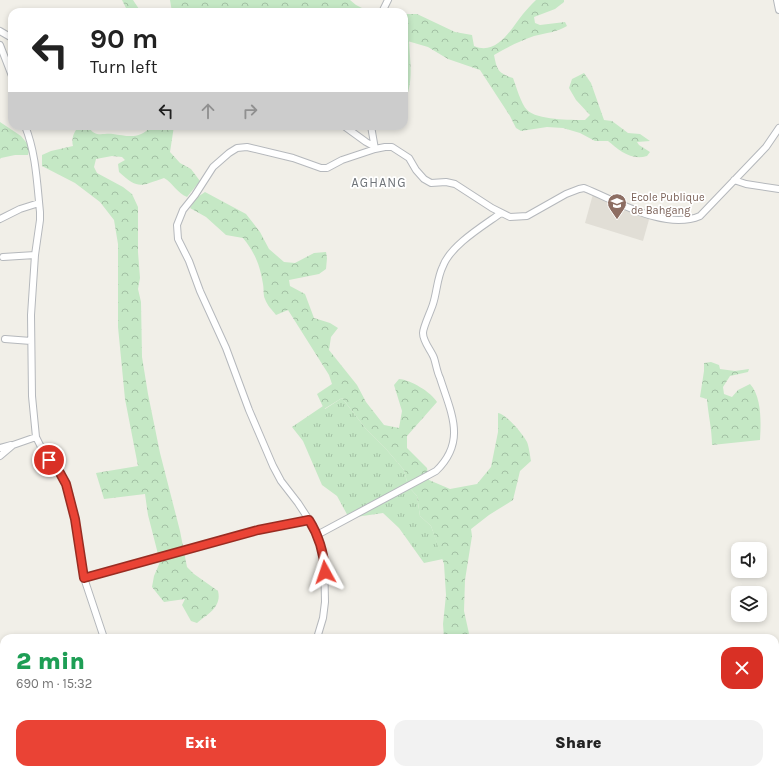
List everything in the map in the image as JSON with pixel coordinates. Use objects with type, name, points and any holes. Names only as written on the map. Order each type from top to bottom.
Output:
[{"type":"street","points":[[776,0],[779,10]]},
{"type":"street","points":[[0,45],[8,66]]},
{"type":"street","points":[[318,634],[323,618],[325,602],[324,556],[317,534],[309,520],[281,481],[258,433],[226,348],[200,291],[189,261],[178,239],[177,225],[183,210],[214,167],[229,153],[237,148],[247,147],[293,158],[321,168],[327,168],[342,160],[375,148],[392,147],[410,158],[416,170],[424,179],[431,183],[446,182],[455,184],[501,213],[510,217],[527,216],[566,194],[584,188],[627,207],[658,218],[684,220],[700,216],[718,199],[766,147],[779,128]]},
{"type":"street","points":[[27,130],[34,154],[40,220],[35,255],[31,341],[32,396],[36,437],[45,455],[60,473],[66,484],[75,519],[84,578],[103,634]]},
{"type":"street","points":[[350,130],[375,148]]},
{"type":"street","points":[[372,130],[375,148]]},
{"type":"street","points":[[734,180],[746,184],[779,189]]},
{"type":"street","points":[[0,220],[20,209],[39,204]]},
{"type":"street","points":[[317,534],[436,471],[444,464],[450,452],[454,437],[452,414],[434,358],[424,338],[423,331],[434,300],[443,264],[450,255],[476,230],[501,213]]},
{"type":"street","points":[[3,258],[35,255]]},
{"type":"street","points":[[4,339],[31,341]]},
{"type":"street","points":[[0,448],[36,437]]},
{"type":"street","points":[[0,456],[13,445]]},
{"type":"street","points":[[84,578],[258,530],[309,520]]},
{"type":"shaded area","name":"Ecole Publique de Bahgang","points":[[593,194],[650,216],[643,241],[585,223]]},
{"type":"green space","points":[[122,0],[133,0],[138,8],[126,8]]},
{"type":"green space","points":[[170,0],[350,0],[362,8],[266,8],[171,8]]},
{"type":"green space","points":[[536,0],[564,0],[564,2],[555,9],[534,17],[535,23],[540,25],[565,22],[567,26],[555,31],[534,36],[494,55],[497,68],[504,74],[513,78],[527,110],[538,116],[546,118],[585,120],[590,115],[576,100],[569,88],[572,79],[584,73],[591,83],[604,120],[612,121],[628,133],[640,134],[650,141],[637,142],[650,152],[647,156],[631,156],[621,151],[608,141],[595,141],[580,133],[563,128],[547,127],[521,131],[516,128],[510,116],[480,70],[448,59],[428,47],[408,41],[408,14],[417,14],[455,32],[472,35],[474,46],[482,48],[490,47],[503,39]]},
{"type":"green space","points":[[408,41],[411,72],[408,92]]},
{"type":"green space","points":[[0,122],[8,127],[8,130],[12,130],[21,136],[30,147],[28,155],[15,155],[0,159]]},
{"type":"green space","points":[[91,130],[96,134],[133,136],[147,130],[173,130],[170,152],[180,163],[191,169],[200,181],[187,197],[180,193],[164,178],[140,185],[131,182],[119,172],[118,164],[125,160],[122,157],[112,156],[96,159],[94,167],[97,173],[123,187],[132,194],[138,207],[138,252],[140,278],[138,289],[141,302],[142,357],[160,453],[180,531],[187,567],[194,574],[218,591],[219,597],[213,610],[197,623],[191,621],[182,605],[185,599],[164,602],[152,587],[154,576],[160,562],[148,515],[145,494],[104,499],[96,473],[138,466],[125,399],[118,327],[118,244],[114,220],[100,202],[75,183],[42,166],[42,155],[51,151],[73,146],[73,135],[76,131]]},
{"type":"green space","points":[[205,192],[246,214],[260,232],[269,249],[284,262],[295,263],[314,253],[326,252],[326,269],[319,274],[289,280],[290,286],[305,294],[314,318],[330,323],[338,328],[331,337],[329,350],[357,385],[366,402],[384,425],[399,428],[402,411],[394,385],[399,379],[420,387],[430,394],[437,402],[407,436],[407,448],[427,468],[429,480],[450,489],[477,484],[491,467],[498,432],[498,413],[510,421],[525,438],[531,461],[520,471],[513,500],[489,515],[471,529],[472,536],[465,580],[464,611],[469,634],[444,634],[443,624],[446,595],[444,564],[431,526],[420,516],[417,496],[408,486],[404,470],[366,429],[342,398],[324,409],[317,394],[332,384],[329,375],[288,310],[276,315],[267,303],[256,260],[251,249],[243,238],[226,235],[206,217],[190,208],[196,198]]},
{"type":"green space","points":[[711,362],[719,365],[720,369],[735,371],[749,369],[748,372],[730,376],[723,387],[724,394],[732,397],[738,390],[750,384],[754,389],[760,410],[760,440],[712,445],[707,399],[700,397],[704,363]]},
{"type":"green space","points":[[342,398],[366,429],[404,470],[408,486],[417,496],[420,516],[431,526],[443,559],[424,563],[399,528],[383,513],[349,518],[337,496],[322,485],[303,441],[292,427],[323,406],[325,409]]},
{"type":"place","name":"Ecole Publique de Bahgang","points":[[617,220]]},
{"type":"district","name":"AGHANG","points":[[379,182]]},
{"type":"route","points":[[49,460],[64,479],[71,499],[84,578],[258,530],[309,520],[317,534],[324,556],[325,572]]}]
